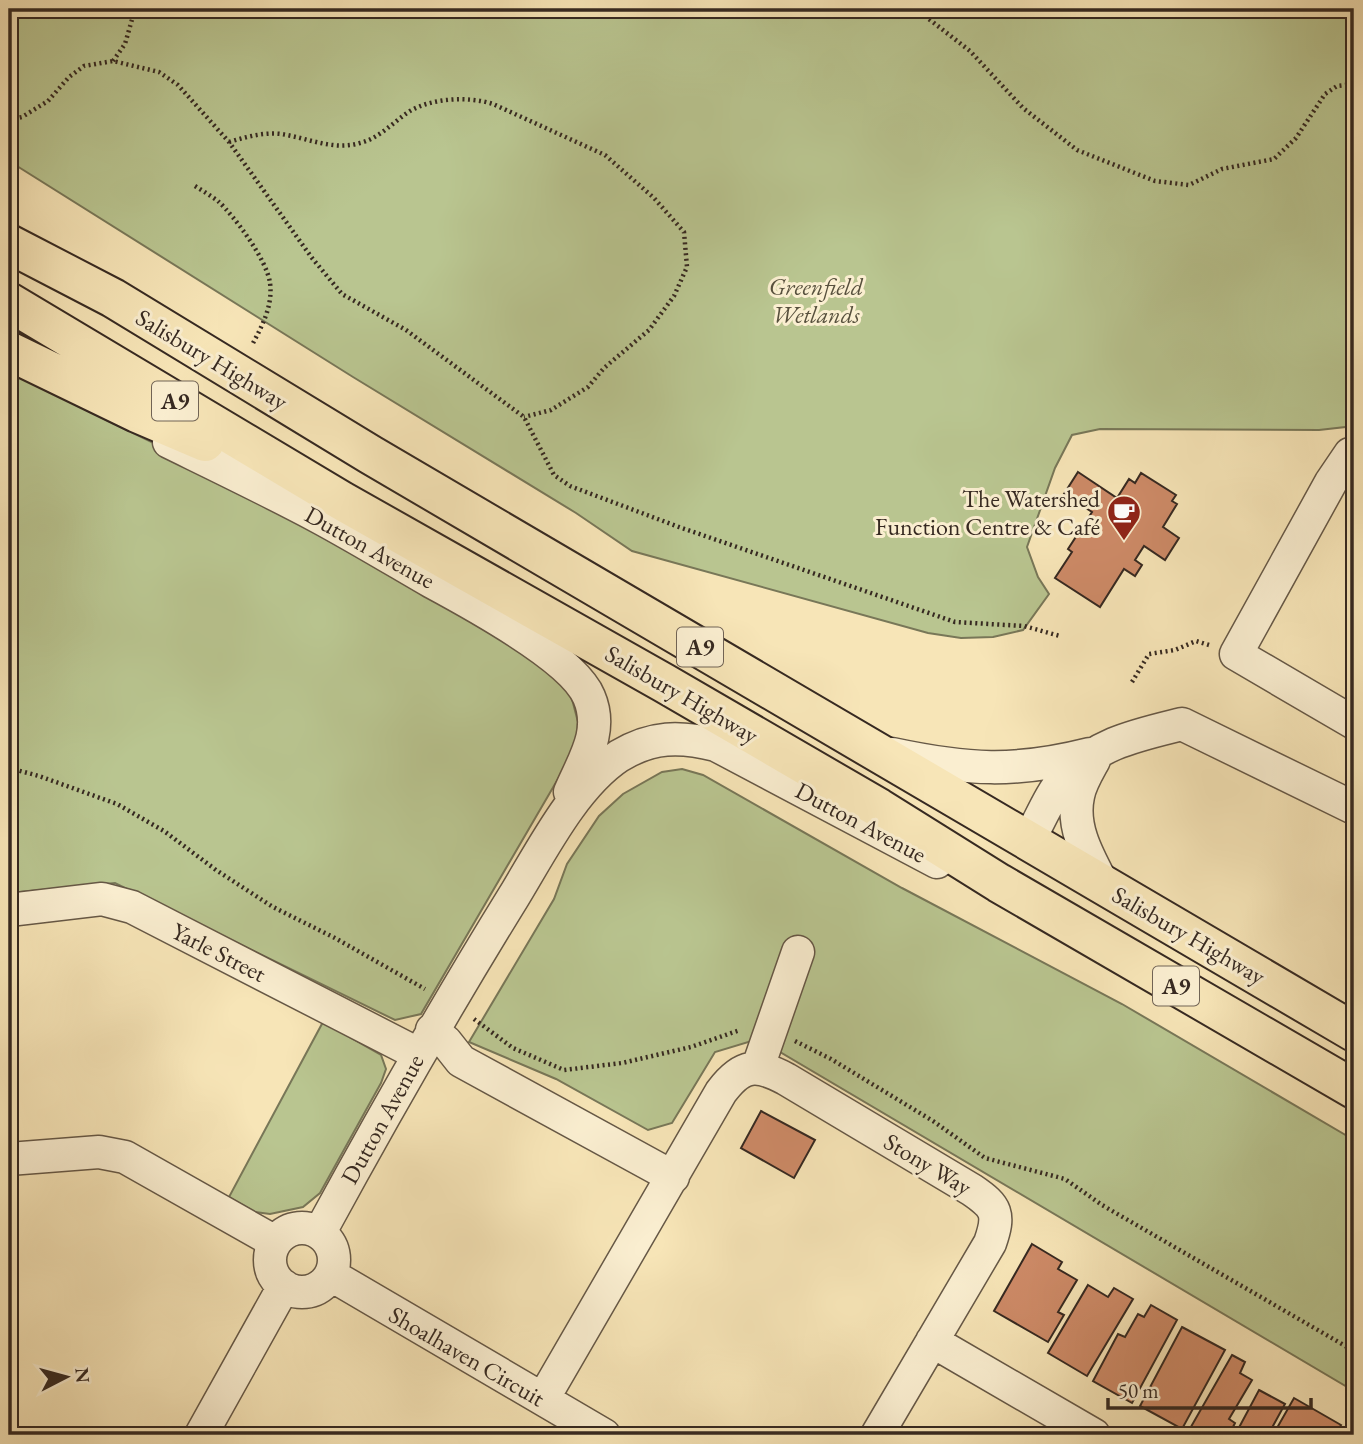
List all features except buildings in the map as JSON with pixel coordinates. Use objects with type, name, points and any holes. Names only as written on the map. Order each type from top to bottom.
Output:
[{"type":"highway","points":[[9,224],[113,298]]},
{"type":"highway","name":"Salisbury Highway","points":[[9,244],[113,298],[372,455],[1354,1032]]},
{"type":"highway","name":"Salisbury Highway","points":[[9,302],[342,501],[664,683],[879,808],[999,883],[1354,1089]]},
{"type":"highway","points":[[9,351],[137,413],[342,501]]},
{"type":"highway","points":[[999,883],[1028,841]]},
{"type":"street","name":"Dutton Avenue","points":[[9,361],[317,516],[493,616],[551,656],[580,681],[590,698],[594,727],[593,740],[556,828]]},
{"type":"street","points":[[1354,453],[1350,454],[1331,482],[1236,653],[1354,723]]},
{"type":"street","points":[[1028,841],[1063,780],[1097,752],[1122,739],[1182,724],[1354,808]]},
{"type":"street","name":"Dutton Avenue","points":[[320,1232],[448,1002],[556,828],[592,779],[617,758],[648,741],[698,741],[731,752],[928,859],[999,883]]},
{"type":"street","points":[[877,751],[933,763],[982,769],[1028,767],[1097,752]]},
{"type":"street","points":[[1097,752],[1078,794],[1076,813],[1079,832],[1103,885]]},
{"type":"street","name":"Yarle Street","points":[[9,910],[102,899],[132,907],[425,1042]]},
{"type":"street","points":[[542,1399],[730,1080],[747,1069],[758,1067],[799,952]]},
{"type":"street","points":[[425,1042],[446,1042],[461,1061],[673,1177]]},
{"type":"street","name":"Stony Way","points":[[758,1067],[786,1079],[984,1198],[992,1206],[996,1221],[990,1243],[877,1435]]},
{"type":"street","points":[[9,1159],[99,1152],[125,1157],[275,1242]]},
{"type":"street","points":[[301,1227],[320,1232],[333,1251],[331,1275],[323,1285],[313,1290],[290,1291],[276,1280],[271,1271],[269,1259],[275,1242],[289,1230],[301,1227]]},
{"type":"street","name":"Shoalhaven Circuit","points":[[331,1275],[604,1435]]},
{"type":"street","points":[[201,1435],[284,1286]]},
{"type":"street","points":[[932,1340],[1094,1435]]},
{"type":"path","points":[[113,61],[125,44],[135,9]]},
{"type":"path","points":[[916,9],[970,51],[1023,108],[1077,150],[1155,181],[1189,185],[1222,169],[1274,159],[1296,138],[1325,93],[1337,86],[1354,84]]},
{"type":"path","points":[[9,120],[22,117],[48,101],[69,77],[84,66],[113,61],[159,72],[178,85],[229,142],[312,258],[342,294],[406,330],[524,417],[554,475],[570,486],[679,527],[955,622],[1024,626],[1060,636]]},
{"type":"path","points":[[229,142],[251,135],[280,134],[322,145],[360,144],[389,129],[411,111],[446,100],[475,98],[605,155],[654,198],[684,232],[687,267],[674,296],[649,330],[604,368],[588,387],[551,410],[524,417]]},
{"type":"path","points":[[195,186],[219,202],[245,233],[270,282],[265,321],[236,373]]},
{"type":"path","points":[[1132,682],[1149,654],[1175,650],[1196,641],[1236,653]]},
{"type":"path","points":[[9,768],[117,804],[164,831],[216,870],[273,906],[448,1002]]},
{"type":"green space","name":"Greenfield Wetlands","points":[[9,9],[1354,9],[1354,426],[1319,430],[1100,429],[1072,435],[1055,468],[1027,547],[1038,577],[1049,594],[1023,630],[993,637],[961,638],[928,633],[632,551],[576,513],[9,161]]},
{"type":"green space","points":[[9,372],[304,517],[498,626],[558,676],[572,699],[578,722],[576,748],[421,1014],[395,1020],[115,883],[9,893]]},
{"type":"green space","points":[[682,769],[703,775],[902,888],[1122,1004],[1354,1140],[1354,1391],[758,1039],[715,1052],[672,1123],[648,1130],[556,1079],[469,1042],[554,899],[567,864],[599,816],[623,794],[662,772]]},
{"type":"green space","points":[[323,1022],[381,1055],[386,1069],[381,1083],[320,1193],[303,1207],[270,1214],[255,1212],[229,1197]]},
{"type":"place","name":"The Watershed Function Centre & Café","points":[[1124,542]]}]
